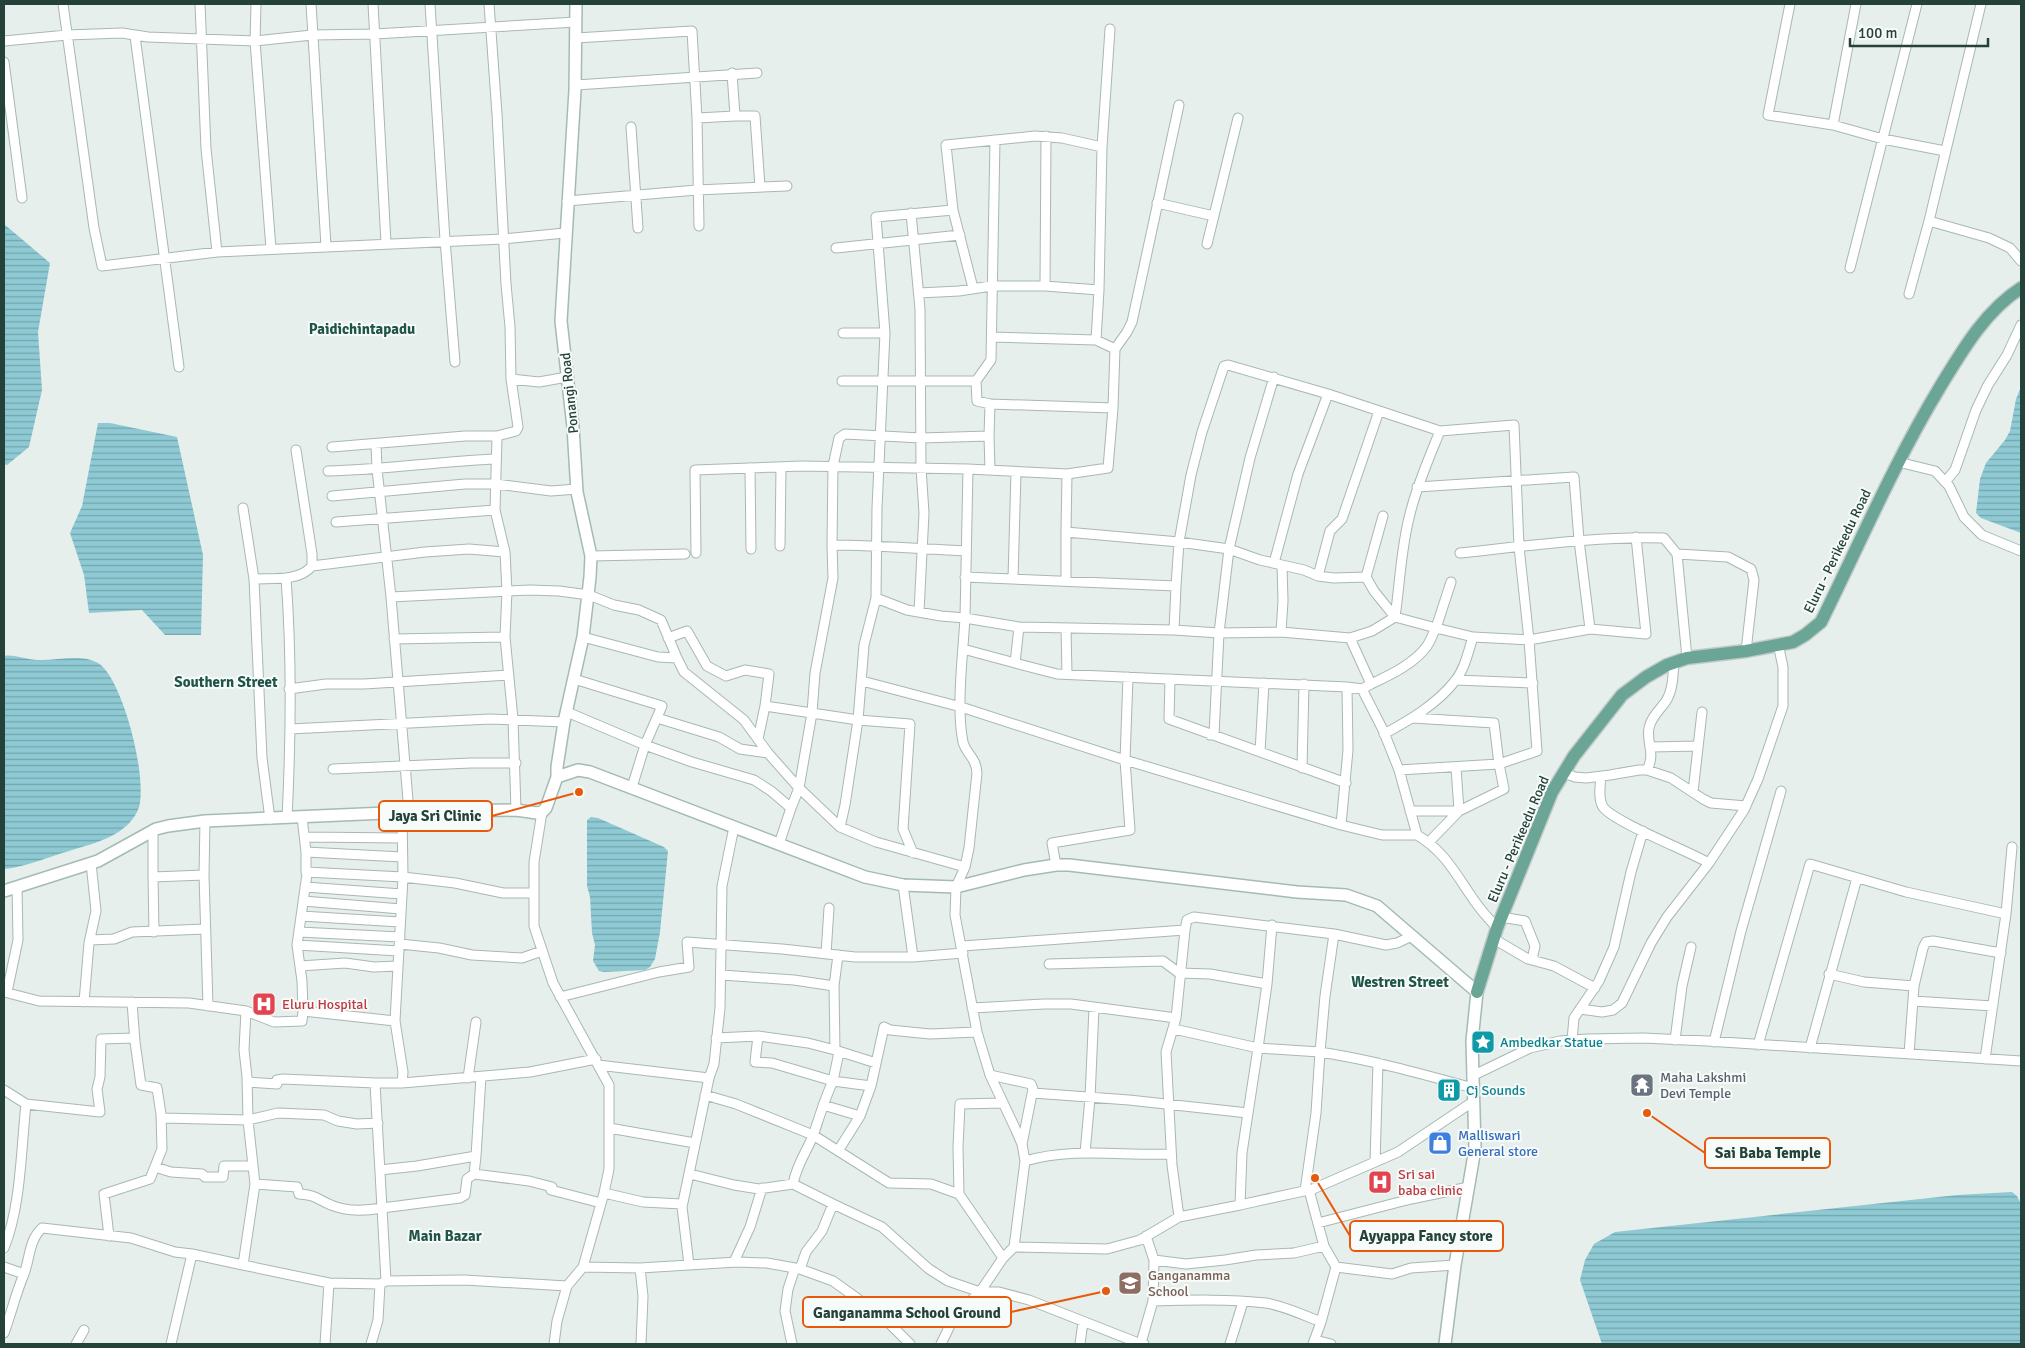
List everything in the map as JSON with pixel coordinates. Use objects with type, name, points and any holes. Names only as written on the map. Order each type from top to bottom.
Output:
[{"type":"main road","name":"Ponangi Road","points":[[542,812],[546,808],[557,777],[566,717],[583,636],[591,556],[577,489],[573,428],[561,321],[565,233],[576,85],[576,4]]},
{"type":"main road","name":"Eluru - Perikeedu Road","points":[[1477,992],[1498,928],[1552,792],[1595,728],[1622,695],[1646,677],[1674,662],[1687,658],[1746,651],[1793,642],[1806,636],[1821,622],[1917,425],[1966,343],[2010,295],[2021,288]]},
{"type":"main road","points":[[557,777],[578,770],[590,772],[632,786],[865,877],[903,885],[956,887],[1024,870],[1056,865],[1297,892],[1346,895],[1378,906],[1477,992],[1472,1041],[1475,1149],[1455,1265],[1445,1344]]},
{"type":"main road","points":[[4,890],[91,863],[152,830],[168,826],[205,821],[406,813],[516,810],[531,813],[542,812]]},
{"type":"street","points":[[63,4],[94,228],[102,266],[218,252],[445,240],[503,239],[565,233]]},
{"type":"street","points":[[200,4],[206,149],[218,252]]},
{"type":"street","points":[[256,4],[256,40],[271,249]]},
{"type":"street","points":[[311,4],[326,246]]},
{"type":"street","points":[[372,4],[386,243]]},
{"type":"street","points":[[430,4],[445,240],[456,362]]},
{"type":"street","points":[[332,447],[465,436],[497,436],[516,432],[518,426],[511,380],[510,327],[489,4]]},
{"type":"street","points":[[1790,4],[1768,114],[1833,125],[1883,139],[1945,152]]},
{"type":"street","points":[[1833,125],[1856,4]]},
{"type":"street","points":[[1850,268],[1917,4]]},
{"type":"street","points":[[1909,294],[1929,221],[1981,4]]},
{"type":"street","points":[[4,41],[67,35],[122,33],[135,36],[202,40],[256,40],[312,35],[375,34],[576,22]]},
{"type":"street","points":[[1096,340],[1102,147],[1110,29]]},
{"type":"street","points":[[576,38],[692,31],[697,118],[699,226]]},
{"type":"street","points":[[135,36],[179,366]]},
{"type":"street","points":[[4,62],[22,198]]},
{"type":"street","points":[[576,85],[757,72]]},
{"type":"street","points":[[732,73],[735,116]]},
{"type":"street","points":[[696,553],[695,470],[879,466],[1067,474],[1108,468],[1115,349],[1132,322],[1179,105]]},
{"type":"street","points":[[697,118],[756,116],[760,187]]},
{"type":"street","points":[[1207,244],[1238,118]]},
{"type":"street","points":[[631,127],[638,228]]},
{"type":"street","points":[[972,288],[953,210],[946,145],[1046,136],[1102,147]]},
{"type":"street","points":[[1045,286],[1046,136]]},
{"type":"street","points":[[995,140],[991,360],[976,381],[977,401],[990,404],[1113,408]]},
{"type":"street","points":[[568,201],[697,190],[787,186]]},
{"type":"street","points":[[1157,203],[1214,216]]},
{"type":"street","points":[[840,826],[845,806],[858,720],[864,645],[876,598],[885,333],[876,217],[953,210]]},
{"type":"street","points":[[911,213],[919,293],[921,382],[923,549],[919,612]]},
{"type":"street","points":[[1929,221],[1989,238],[2010,248],[2021,261]]},
{"type":"street","points":[[836,248],[960,235]]},
{"type":"street","points":[[919,293],[991,286],[1045,286],[1099,290]]},
{"type":"street","points":[[1945,482],[1955,470],[1976,410],[1988,385],[2008,355],[2021,324]]},
{"type":"street","points":[[843,333],[885,333]]},
{"type":"street","points":[[992,337],[1096,340],[1115,349]]},
{"type":"street","points":[[1174,630],[1179,542],[1191,475],[1202,432],[1224,366],[1228,364],[1274,377],[1440,431],[1514,425],[1519,547],[1533,683],[1537,751],[1499,764],[1399,770]]},
{"type":"street","points":[[511,380],[539,382],[567,377]]},
{"type":"street","points":[[1210,735],[1214,735],[1219,632],[1229,549],[1250,458],[1274,377]]},
{"type":"street","points":[[842,381],[976,381]]},
{"type":"street","points":[[1281,632],[1283,601],[1278,564],[1298,474],[1328,394]]},
{"type":"street","points":[[990,404],[990,470]]},
{"type":"street","points":[[1318,576],[1330,531],[1342,519],[1379,411]]},
{"type":"street","points":[[1395,617],[1405,537],[1417,487],[1440,431]]},
{"type":"street","points":[[779,844],[799,788],[812,713],[815,672],[833,578],[834,466],[839,438],[845,434],[921,438],[989,436]]},
{"type":"street","points":[[497,436],[495,510],[505,552],[507,591],[505,637],[516,763],[516,810]]},
{"type":"street","points":[[376,444],[398,682],[406,813],[402,838],[403,877],[396,1021],[403,1072],[402,1083]]},
{"type":"street","points":[[254,579],[286,578],[307,572],[312,566],[312,554],[296,450]]},
{"type":"street","points":[[328,471],[377,469],[425,463],[496,458]]},
{"type":"street","points":[[1898,462],[1935,471],[1945,482],[1964,518],[1982,535],[2021,551]]},
{"type":"street","points":[[780,546],[782,467]]},
{"type":"street","points":[[750,468],[751,549]]},
{"type":"street","points":[[940,1344],[954,1317],[980,1292],[1003,1258],[1014,1247],[1025,1161],[1022,1144],[990,1075],[977,1032],[955,915],[956,887],[965,867],[977,773],[976,765],[963,743],[961,706],[968,469]]},
{"type":"street","points":[[1013,578],[1016,472]]},
{"type":"street","points":[[1066,581],[1067,474]]},
{"type":"street","points":[[1417,487],[1574,477],[1579,540],[1590,629]]},
{"type":"street","points":[[332,496],[496,484],[551,491],[577,489]]},
{"type":"street","points":[[243,508],[254,579],[262,758],[270,819]]},
{"type":"street","points":[[336,522],[495,510]]},
{"type":"street","points":[[1383,516],[1366,578],[1374,591],[1395,617],[1473,638],[1529,640],[1590,629],[1646,634],[1636,537]]},
{"type":"street","points":[[1066,532],[1179,542],[1229,549],[1304,570],[1318,576],[1366,578]]},
{"type":"street","points":[[1460,553],[1579,540],[1636,537],[1664,538],[1677,554],[1687,658]]},
{"type":"street","points":[[832,545],[907,546],[923,549],[966,550]]},
{"type":"street","points":[[312,566],[469,549],[505,552]]},
{"type":"street","points":[[591,556],[686,554]]},
{"type":"street","points":[[1677,554],[1728,557],[1750,569],[1754,580],[1746,651]]},
{"type":"street","points":[[965,577],[1176,586]]},
{"type":"street","points":[[286,578],[290,729],[287,818]]},
{"type":"street","points":[[963,649],[1057,674],[1264,682],[1362,689],[1394,673],[1411,661],[1426,646],[1436,628],[1451,582]]},
{"type":"street","points":[[391,597],[507,591],[559,591],[588,595],[614,605],[639,610],[661,620],[684,672],[744,720],[768,754],[799,788],[840,826],[876,842],[965,867]]},
{"type":"street","points":[[876,598],[907,610],[1019,627],[1281,632],[1350,638],[1372,631],[1395,617]]},
{"type":"street","points":[[1014,663],[1019,627]]},
{"type":"street","points":[[1066,628],[1067,674]]},
{"type":"street","points":[[668,638],[687,631],[707,666],[726,676],[744,670],[769,674],[758,739]]},
{"type":"street","points":[[583,636],[658,657],[677,658]]},
{"type":"street","points":[[394,639],[505,637]]},
{"type":"street","points":[[1350,638],[1370,684]]},
{"type":"street","points":[[1384,734],[1414,718],[1456,680],[1465,662],[1473,638]]},
{"type":"street","points":[[1580,1009],[1602,1012],[1613,1010],[1622,1003],[1629,992],[1647,951],[1667,917],[1709,863],[1746,806],[1758,779],[1783,706],[1783,667],[1778,644]]},
{"type":"street","points":[[1647,770],[1650,764],[1651,747],[1648,729],[1651,721],[1666,701],[1673,680],[1674,662]]},
{"type":"street","points":[[289,689],[326,684],[398,682],[509,675]]},
{"type":"street","points":[[1056,865],[1052,843],[1130,830],[1125,760],[1128,677]]},
{"type":"street","points":[[574,679],[662,706],[645,745],[632,786]]},
{"type":"street","points":[[1170,679],[1169,719],[1346,783]]},
{"type":"street","points":[[1456,680],[1533,683]]},
{"type":"street","points":[[862,681],[961,706],[1125,760],[1341,825],[1382,836],[1417,834],[1429,842],[1458,874],[1479,907],[1528,959],[1554,966],[1594,988]]},
{"type":"street","points":[[1260,752],[1264,682]]},
{"type":"street","points":[[1302,768],[1304,684]]},
{"type":"street","points":[[1341,825],[1348,750],[1347,687]]},
{"type":"street","points":[[1362,689],[1399,770],[1417,834]]},
{"type":"street","points":[[765,706],[858,720],[910,724],[903,829],[913,853]]},
{"type":"street","points":[[1693,792],[1702,712]]},
{"type":"street","points":[[290,729],[566,717],[692,762],[754,780],[791,808]]},
{"type":"street","points":[[657,718],[719,736],[740,749],[768,754]]},
{"type":"street","points":[[1414,718],[1494,723],[1504,790],[1459,811],[1429,842]]},
{"type":"street","points":[[1651,747],[1698,746]]},
{"type":"street","points":[[333,769],[404,765],[516,763]]},
{"type":"street","points":[[1456,766],[1459,811]]},
{"type":"street","points":[[1563,773],[1575,777],[1600,777],[1647,770],[1671,778],[1712,803],[1746,806]]},
{"type":"street","points":[[1600,777],[1601,800],[1605,809],[1643,831],[1709,863]]},
{"type":"street","points":[[1714,1042],[1742,931],[1781,791]]},
{"type":"street","points":[[1410,811],[1459,811]]},
{"type":"street","points":[[542,812],[534,862],[534,926],[553,983],[609,1084],[609,1168],[604,1193],[583,1267],[567,1286],[557,1322],[554,1344]]},
{"type":"street","points":[[17,887],[18,940],[5,992],[39,1001],[190,1003],[246,1011],[274,1022],[302,1021],[302,981],[298,945],[305,887],[306,852],[302,817]]},
{"type":"street","points":[[205,821],[204,876],[208,1006]]},
{"type":"street","points":[[689,1265],[682,1204],[690,1174],[705,1095],[714,1064],[722,975],[722,886],[734,827]]},
{"type":"street","points":[[152,830],[154,932]]},
{"type":"street","points":[[1572,1040],[1574,1018],[1607,966],[1614,947],[1643,831]]},
{"type":"street","points":[[305,838],[402,838]]},
{"type":"street","points":[[1985,1059],[2006,914],[2012,847]]},
{"type":"street","points":[[306,852],[402,857]]},
{"type":"street","points":[[84,1002],[90,940],[96,911],[91,863]]},
{"type":"street","points":[[1758,1045],[1810,864],[1949,902],[2006,914]]},
{"type":"street","points":[[306,872],[403,877],[456,883],[503,893],[534,893]]},
{"type":"street","points":[[153,877],[204,876]]},
{"type":"street","points":[[1810,1048],[1857,878]]},
{"type":"street","points":[[903,885],[914,957]]},
{"type":"street","points":[[305,887],[402,894]]},
{"type":"street","points":[[303,901],[401,909]]},
{"type":"street","points":[[826,954],[829,908]]},
{"type":"street","points":[[301,916],[400,922]]},
{"type":"street","points":[[1179,1217],[1171,1154],[1166,1052],[1176,1018],[1179,973],[1187,920],[1194,917],[1272,925],[1334,934],[1386,945],[1397,944],[1412,936]]},
{"type":"street","points":[[1498,928],[1525,921],[1535,946],[1532,960]]},
{"type":"street","points":[[1240,1205],[1242,1153],[1267,984],[1272,925]]},
{"type":"street","points":[[90,940],[114,939],[132,932],[205,929]]},
{"type":"street","points":[[560,997],[659,972],[689,967],[686,942],[838,955],[914,957],[962,949],[1185,930]]},
{"type":"street","points":[[299,932],[440,948],[472,955],[522,958],[542,951]]},
{"type":"street","points":[[1331,1344],[1314,1342],[1336,1266],[1324,1246],[1307,1190],[1316,1113],[1325,996],[1334,934]]},
{"type":"street","points":[[1909,1054],[1914,986],[1926,942],[1933,941],[2000,953]]},
{"type":"street","points":[[298,945],[400,944]]},
{"type":"street","points":[[1675,1040],[1682,986],[1691,947]]},
{"type":"street","points":[[793,1184],[796,1168],[813,1134],[833,1081],[837,1051],[834,986],[838,955]]},
{"type":"street","points":[[1049,964],[1163,961],[1179,973],[1210,974],[1267,984]]},
{"type":"street","points":[[300,966],[345,963],[374,967],[398,966]]},
{"type":"street","points":[[1829,974],[1864,982],[1914,986]]},
{"type":"street","points":[[722,975],[794,980],[834,986]]},
{"type":"street","points":[[1913,1001],[1993,1006]]},
{"type":"street","points":[[109,1236],[104,1194],[150,1179],[162,1149],[161,1118],[157,1088],[141,1085],[134,1038],[132,1002]]},
{"type":"street","points":[[972,1008],[1071,1004],[1176,1018]]},
{"type":"street","points":[[1085,1153],[1090,1098],[1094,1008]]},
{"type":"street","points":[[242,1265],[255,1184],[248,1120],[244,1050],[246,1011]]},
{"type":"street","points":[[302,1011],[396,1021]]},
{"type":"street","points":[[468,1078],[476,1022]]},
{"type":"street","points":[[838,1151],[860,1116],[871,1086],[884,1027],[890,1030],[930,1034],[977,1032]]},
{"type":"street","points":[[1174,1029],[1258,1048],[1320,1052],[1364,1059],[1473,1082],[1530,1048],[1572,1040],[1643,1038],[2021,1061]]},
{"type":"street","points":[[716,1038],[758,1036],[808,1043],[876,1063]]},
{"type":"street","points":[[758,1036],[755,1062],[772,1063],[833,1081],[871,1086]]},
{"type":"street","points":[[4,1090],[26,1104],[100,1112],[97,1089],[100,1077],[100,1039],[134,1038]]},
{"type":"street","points":[[247,1082],[277,1084],[277,1080],[283,1079],[402,1083],[481,1077],[597,1062],[709,1078]]},
{"type":"street","points":[[1375,1162],[1378,1063]]},
{"type":"street","points":[[990,1075],[1031,1084],[1033,1093],[1022,1144]]},
{"type":"street","points":[[474,1174],[481,1077]]},
{"type":"street","points":[[371,1344],[378,1320],[383,1283],[382,1208],[375,1083]]},
{"type":"street","points":[[1033,1093],[1168,1104],[1248,1113]]},
{"type":"street","points":[[705,1095],[736,1104],[813,1134],[889,1183],[931,1184],[959,1194]]},
{"type":"street","points":[[1014,1247],[1107,1250],[1146,1236],[1179,1217],[1307,1190],[1398,1152],[1474,1100]]},
{"type":"street","points":[[1002,1103],[960,1104],[958,1146],[959,1194],[1003,1258]]},
{"type":"street","points":[[4,1248],[10,1233],[16,1200],[26,1104]]},
{"type":"street","points":[[823,1105],[860,1116]]},
{"type":"street","points":[[161,1118],[248,1120],[278,1114],[324,1116],[338,1121],[357,1124],[378,1123]]},
{"type":"street","points":[[609,1128],[695,1143]]},
{"type":"street","points":[[1025,1161],[1042,1156],[1085,1153],[1171,1154]]},
{"type":"street","points":[[380,1170],[426,1165],[476,1156]]},
{"type":"street","points":[[155,1167],[171,1172],[202,1174],[205,1177],[223,1177],[224,1166],[253,1166]]},
{"type":"street","points":[[255,1184],[297,1186],[299,1194],[313,1195],[333,1206],[349,1210],[382,1208],[460,1198],[465,1194],[467,1179],[474,1174],[529,1181],[552,1187],[551,1190],[601,1203]]},
{"type":"street","points":[[690,1174],[734,1185],[762,1188],[793,1184],[882,1227],[929,1269],[948,1281],[980,1292],[999,1292],[1029,1300],[1142,1344],[1153,1301],[1154,1260],[1146,1236]]},
{"type":"street","points":[[734,1262],[750,1227],[762,1188]]},
{"type":"street","points":[[1318,1223],[1401,1201],[1469,1188]]},
{"type":"street","points":[[604,1193],[643,1202],[682,1204]]},
{"type":"street","points":[[792,1344],[785,1311],[788,1289],[806,1252],[822,1231],[833,1204]]},
{"type":"street","points":[[4,1333],[19,1284],[24,1274],[34,1235],[42,1228],[131,1238],[175,1252],[329,1283],[464,1280],[567,1286]]},
{"type":"street","points":[[1154,1260],[1186,1264],[1256,1255],[1294,1253],[1324,1246]]},
{"type":"street","points":[[171,1344],[192,1254]]},
{"type":"street","points":[[583,1267],[640,1268],[734,1262],[767,1263],[797,1269],[833,1281],[883,1317],[910,1344]]},
{"type":"street","points":[[1336,1266],[1392,1274],[1412,1268],[1455,1265]]},
{"type":"street","points":[[4,1267],[24,1274]]},
{"type":"street","points":[[640,1268],[643,1296],[641,1344]]},
{"type":"street","points":[[325,1344],[329,1283]]},
{"type":"street","points":[[1153,1301],[1266,1303],[1280,1306],[1321,1322]]},
{"type":"street","points":[[1230,1344],[1243,1302]]},
{"type":"street","points":[[1080,1344],[1083,1322]]},
{"type":"street","points":[[76,1344],[84,1330]]},
{"type":"water","points":[[4,224],[50,263],[38,332],[42,390],[29,447],[7,465],[4,464]]},
{"type":"water","points":[[2021,387],[2021,533],[1981,518],[1976,513],[1980,479],[1986,463],[2010,431],[2016,399]]},
{"type":"water","points":[[98,423],[110,423],[177,437],[203,555],[201,635],[165,635],[142,610],[89,613],[84,575],[70,533],[82,506]]},
{"type":"water","points":[[4,656],[38,660],[84,658],[98,663],[107,672],[117,689],[132,734],[140,781],[140,799],[137,812],[131,821],[124,828],[106,839],[35,862],[4,869]]},
{"type":"water","points":[[591,817],[598,818],[664,847],[668,851],[660,932],[655,959],[650,967],[645,970],[604,972],[599,971],[593,961],[595,945],[587,886],[587,820]]},
{"type":"water","points":[[2012,1192],[2017,1196],[2021,1204],[2021,1344],[1602,1344],[1580,1280],[1585,1260],[1594,1244],[1615,1232],[1957,1195]]},
{"type":"place","name":"Jaya Sri Clinic","points":[[579,792]]},
{"type":"place","name":"Eluru Hospital","points":[[264,1004]]},
{"type":"place","name":"Ambedkar Statue","points":[[1483,1042]]},
{"type":"place","name":"Maha Lakshmi Devi Temple","points":[[1642,1085]]},
{"type":"place","name":"Cj Sounds","points":[[1449,1090]]},
{"type":"place","name":"Sai Baba Temple","points":[[1647,1113]]},
{"type":"place","name":"Malliswari General store","points":[[1440,1143]]},
{"type":"place","name":"Ayyappa Fancy store","points":[[1315,1178]]},
{"type":"place","name":"Sri sai baba clinic","points":[[1380,1182]]},
{"type":"place","name":"Ganganamma School","points":[[1130,1283]]},
{"type":"place","name":"Ganganamma School Ground","points":[[1106,1291]]},
{"type":"district","name":"Paidichintapadu","points":[[362,329]]},
{"type":"district","name":"Southern Street","points":[[226,682]]},
{"type":"district","name":"Westren Street","points":[[1400,982]]},
{"type":"district","name":"Main Bazar","points":[[445,1236]]}]
